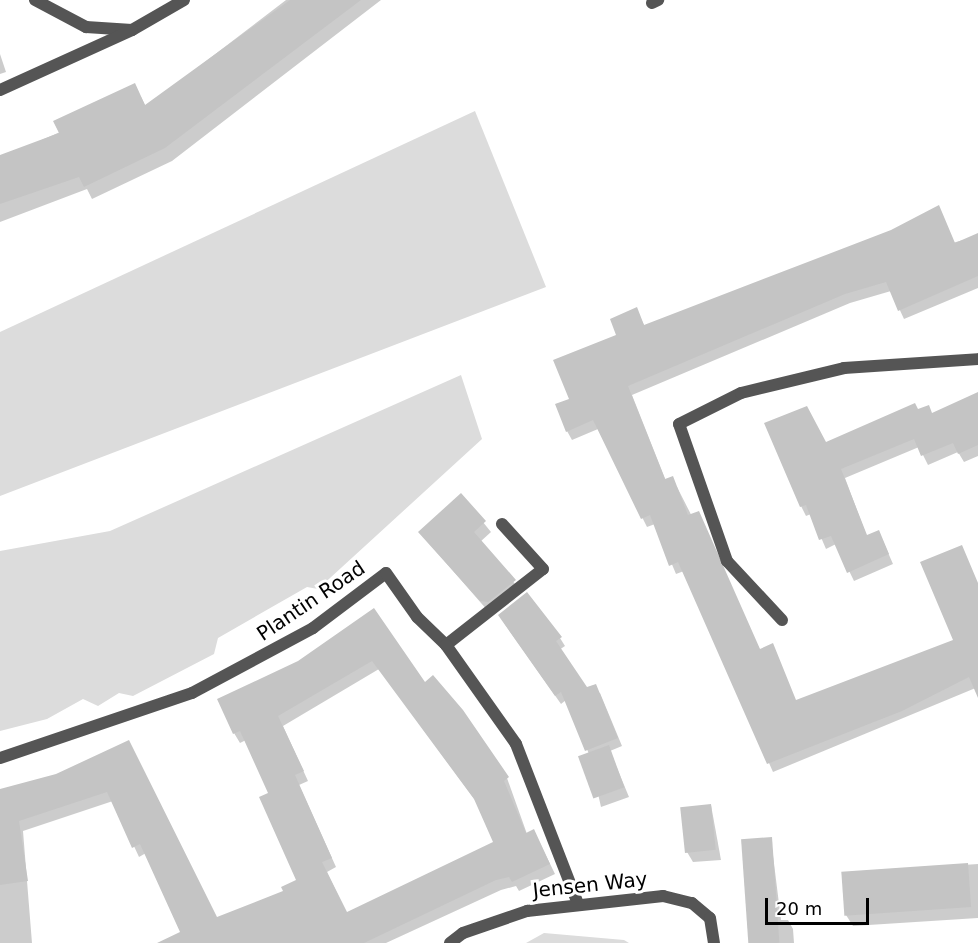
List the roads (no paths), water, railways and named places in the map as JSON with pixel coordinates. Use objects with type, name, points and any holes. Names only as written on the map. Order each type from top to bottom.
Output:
[{"type":"street","points":[[35,0],[86,27],[132,30]]},
{"type":"street","points":[[0,90],[132,30],[184,0]]},
{"type":"street","points":[[782,620],[727,561],[679,424],[741,393],[844,368],[978,359]]},
{"type":"street","points":[[446,645],[543,569],[502,524]]},
{"type":"street","name":"Plantin Road","points":[[0,758],[192,693],[313,628],[386,573],[417,617],[446,645],[516,744],[577,901]]},
{"type":"street","name":"Jensen Way","points":[[450,943],[463,933],[527,911],[577,901],[663,896],[692,903],[710,918],[714,943]]}]
